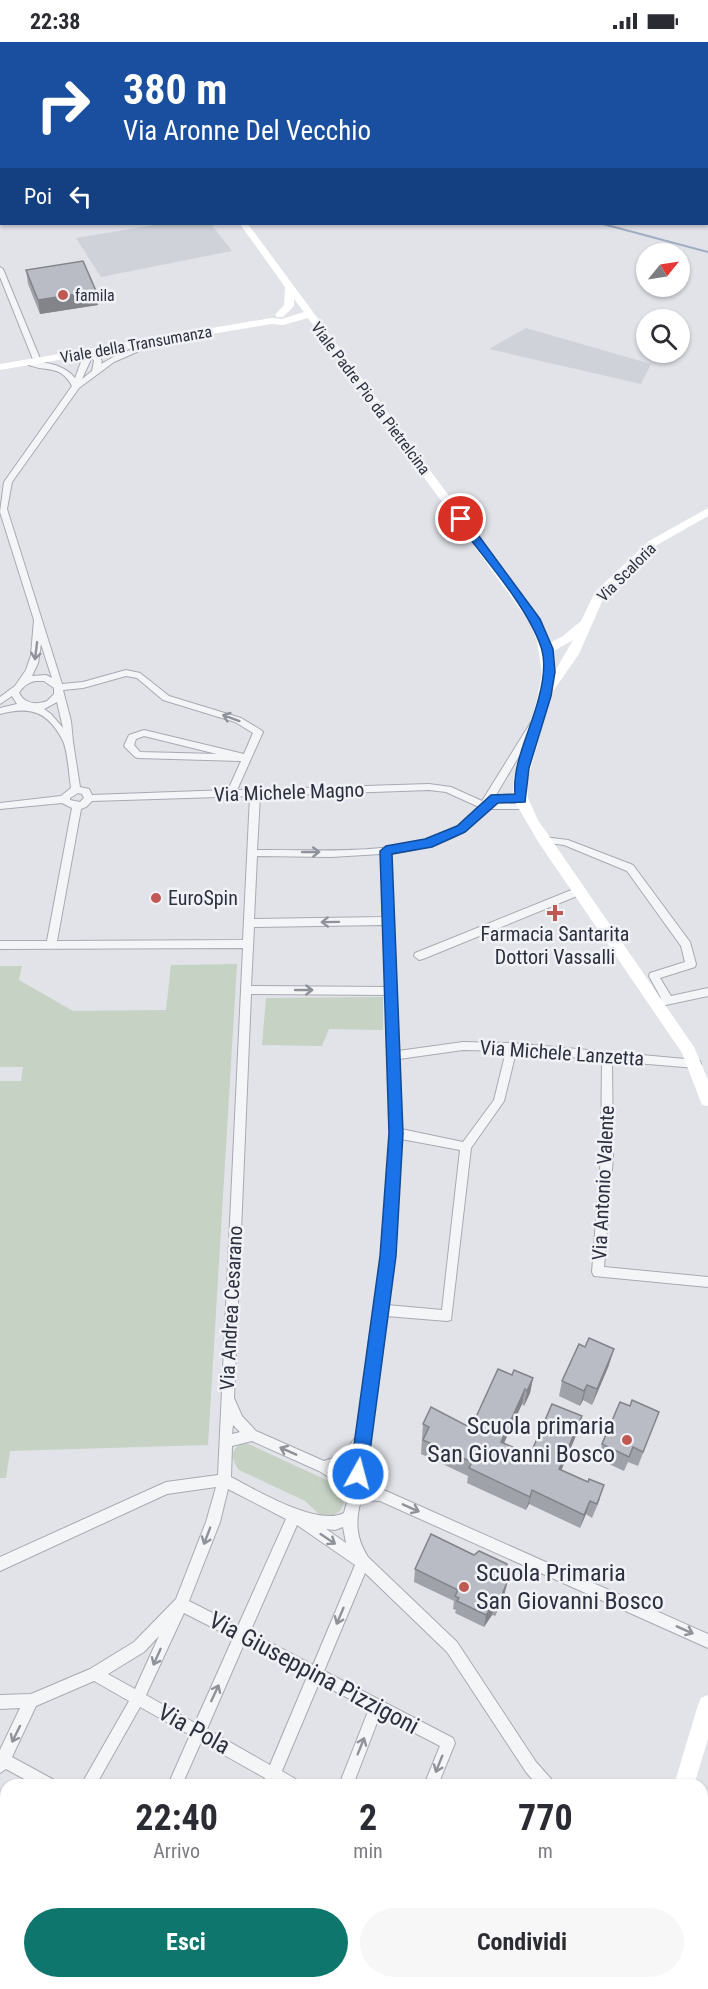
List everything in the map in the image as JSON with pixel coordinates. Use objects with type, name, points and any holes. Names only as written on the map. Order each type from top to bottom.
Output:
[{"type":"main road","name":"Viale Padre Pio da Pietrelcina","points":[[245,225],[523,604],[540,631]]},
{"type":"main road","points":[[278,319],[290,306],[290,287]]},
{"type":"main road","name":"Viale della Transumanza","points":[[0,367],[309,315]]},
{"type":"main road","name":"Viale della Transumanza","points":[[278,319],[314,330],[328,340]]},
{"type":"main road","name":"Via Scaloria","points":[[545,696],[573,654],[585,622],[599,595],[653,543],[708,511]]},
{"type":"main road","name":"Via Scaloria","points":[[523,803],[520,784],[545,696],[549,672],[547,649],[540,631],[561,631],[585,622]]},
{"type":"main road","name":"Via Scaloria","points":[[547,649],[567,639],[585,622]]},
{"type":"main road","points":[[547,649],[573,654]]},
{"type":"main road","points":[[523,803],[544,840],[579,891],[663,1001],[696,1064],[707,1093]]},
{"type":"main road","points":[[686,1779],[707,1710]]},
{"type":"street","points":[[0,269],[38,361]]},
{"type":"street","points":[[95,371],[111,360],[163,339]]},
{"type":"street","points":[[76,386],[89,380],[95,371],[98,361],[93,351],[85,362],[76,386],[8,482],[3,509],[68,720],[68,742],[76,789]]},
{"type":"street","points":[[24,363],[63,369],[72,377],[76,386]]},
{"type":"street","points":[[0,701],[27,678],[35,659],[38,620]]},
{"type":"street","points":[[0,711],[48,704],[59,690],[126,673],[140,676],[166,698],[238,720],[258,732],[231,794]]},
{"type":"street","points":[[59,690],[45,678],[32,679],[19,686],[15,693],[19,701],[48,714],[68,742]]},
{"type":"street","name":"Via Scaloria","points":[[252,853],[386,851],[428,843],[461,829],[484,806],[536,722]]},
{"type":"street","points":[[144,733],[246,758],[138,755],[129,746],[132,737],[144,733]]},
{"type":"street","name":"Via Michele Magno","points":[[89,798],[429,787],[448,789],[484,806]]},
{"type":"street","points":[[76,789],[86,791],[89,798],[84,805],[77,806],[68,804],[65,799],[69,792],[76,789]]},
{"type":"street","name":"Via Andrea Cesarano","points":[[0,1702],[31,1701],[95,1674],[139,1647],[181,1604],[213,1522],[224,1480],[255,794]]},
{"type":"street","points":[[484,806],[495,798],[523,803]]},
{"type":"street","points":[[0,806],[65,799]]},
{"type":"street","points":[[0,814],[18,805]]},
{"type":"street","points":[[51,945],[77,806]]},
{"type":"street","points":[[544,840],[565,842],[630,867],[686,945],[691,964],[654,976],[663,1001],[708,992]]},
{"type":"street","points":[[363,1562],[352,1546],[348,1518],[356,1493],[388,1256],[396,1133],[386,851]]},
{"type":"street","points":[[419,956],[579,891]]},
{"type":"street","points":[[249,923],[388,921]]},
{"type":"street","points":[[0,945],[248,944]]},
{"type":"street","points":[[246,990],[391,991]]},
{"type":"street","name":"Via Michele Lanzetta","points":[[393,1056],[463,1046],[512,1047],[696,1064]]},
{"type":"street","points":[[380,1310],[447,1316],[466,1147],[499,1101],[512,1047]]},
{"type":"street","name":"Via Antonio Valente","points":[[607,1056],[607,1157],[598,1272],[708,1282]]},
{"type":"street","points":[[396,1133],[466,1147]]},
{"type":"street","points":[[227,1396],[237,1420],[252,1436],[324,1467],[340,1477],[356,1493],[381,1495],[708,1641]]},
{"type":"street","points":[[225,1442],[252,1436]]},
{"type":"street","points":[[324,1467],[346,1460],[363,1437]]},
{"type":"street","points":[[0,1564],[166,1488],[224,1480],[294,1516],[363,1562],[452,1647],[531,1767],[542,1779]]},
{"type":"street","points":[[294,1516],[311,1517],[332,1526],[339,1525],[348,1518]]},
{"type":"street","points":[[177,1779],[294,1516]]},
{"type":"street","points":[[272,1779],[363,1562]]},
{"type":"street","points":[[91,1779],[138,1698],[181,1604]]},
{"type":"street","name":"Via Giuseppina Pizzigoni","points":[[181,1604],[448,1743],[433,1779]]},
{"type":"street","name":"Via Pola","points":[[95,1674],[197,1731],[270,1779]]},
{"type":"street","points":[[31,1701],[1,1761],[37,1779]]},
{"type":"street","points":[[348,1779],[377,1706]]},
{"type":"shaded area","points":[[154,225],[212,225],[232,251],[101,277],[76,238]]},
{"type":"shaded area","points":[[526,328],[636,360],[636,363],[651,364],[641,384],[489,349]]},
{"type":"green space","points":[[237,964],[208,1445],[10,1451],[6,1478],[0,1478],[0,1081],[21,1081],[23,1067],[0,1067],[0,966],[22,966],[19,980],[73,1011],[166,1010],[171,965]]},
{"type":"green space","points":[[383,997],[383,1030],[329,1029],[322,1046],[262,1045],[266,998]]},
{"type":"green space","points":[[244,1442],[337,1485],[345,1501],[340,1511],[332,1516],[320,1515],[305,1501],[239,1470],[234,1462],[233,1454],[236,1448]]},
{"type":"building","points":[[83,261],[96,291],[38,300],[26,270]]},
{"type":"building","points":[[589,1338],[614,1349],[597,1389],[587,1385],[584,1391],[562,1381],[579,1344],[585,1347]]},
{"type":"building","points":[[498,1369],[512,1375],[514,1370],[533,1378],[527,1391],[525,1389],[501,1442],[530,1455],[552,1404],[582,1416],[559,1469],[588,1482],[589,1479],[604,1485],[597,1504],[590,1501],[584,1515],[532,1490],[530,1497],[469,1468],[472,1462],[423,1440],[429,1427],[423,1424],[431,1407],[471,1428]]},
{"type":"building","points":[[632,1400],[659,1412],[643,1452],[633,1447],[629,1457],[602,1444],[620,1402],[630,1406]]},
{"type":"building","name":"Scuola Primaria San Giovanni Bosco","points":[[431,1534],[474,1555],[479,1551],[507,1564],[505,1578],[508,1580],[498,1604],[495,1602],[486,1615],[457,1601],[459,1598],[455,1596],[458,1590],[415,1569]]},
{"type":"waterway","points":[[607,225],[708,252]]},
{"type":"place","name":"famila","points":[[63,295]]},
{"type":"place","name":"EuroSpin","points":[[156,898]]},
{"type":"place","name":"Farmacia Santarita Dottori Vassalli","points":[[555,913]]},
{"type":"place","name":"Scuola primaria San Giovanni Bosco","points":[[627,1440]]},
{"type":"place","name":"Scuola Primaria San Giovanni Bosco","points":[[464,1587]]},
{"type":"route","points":[[358,1474],[388,1256],[396,1133],[386,851],[428,843],[461,829],[495,798],[521,799],[520,784],[548,684],[547,649],[536,622],[461,519]]}]
